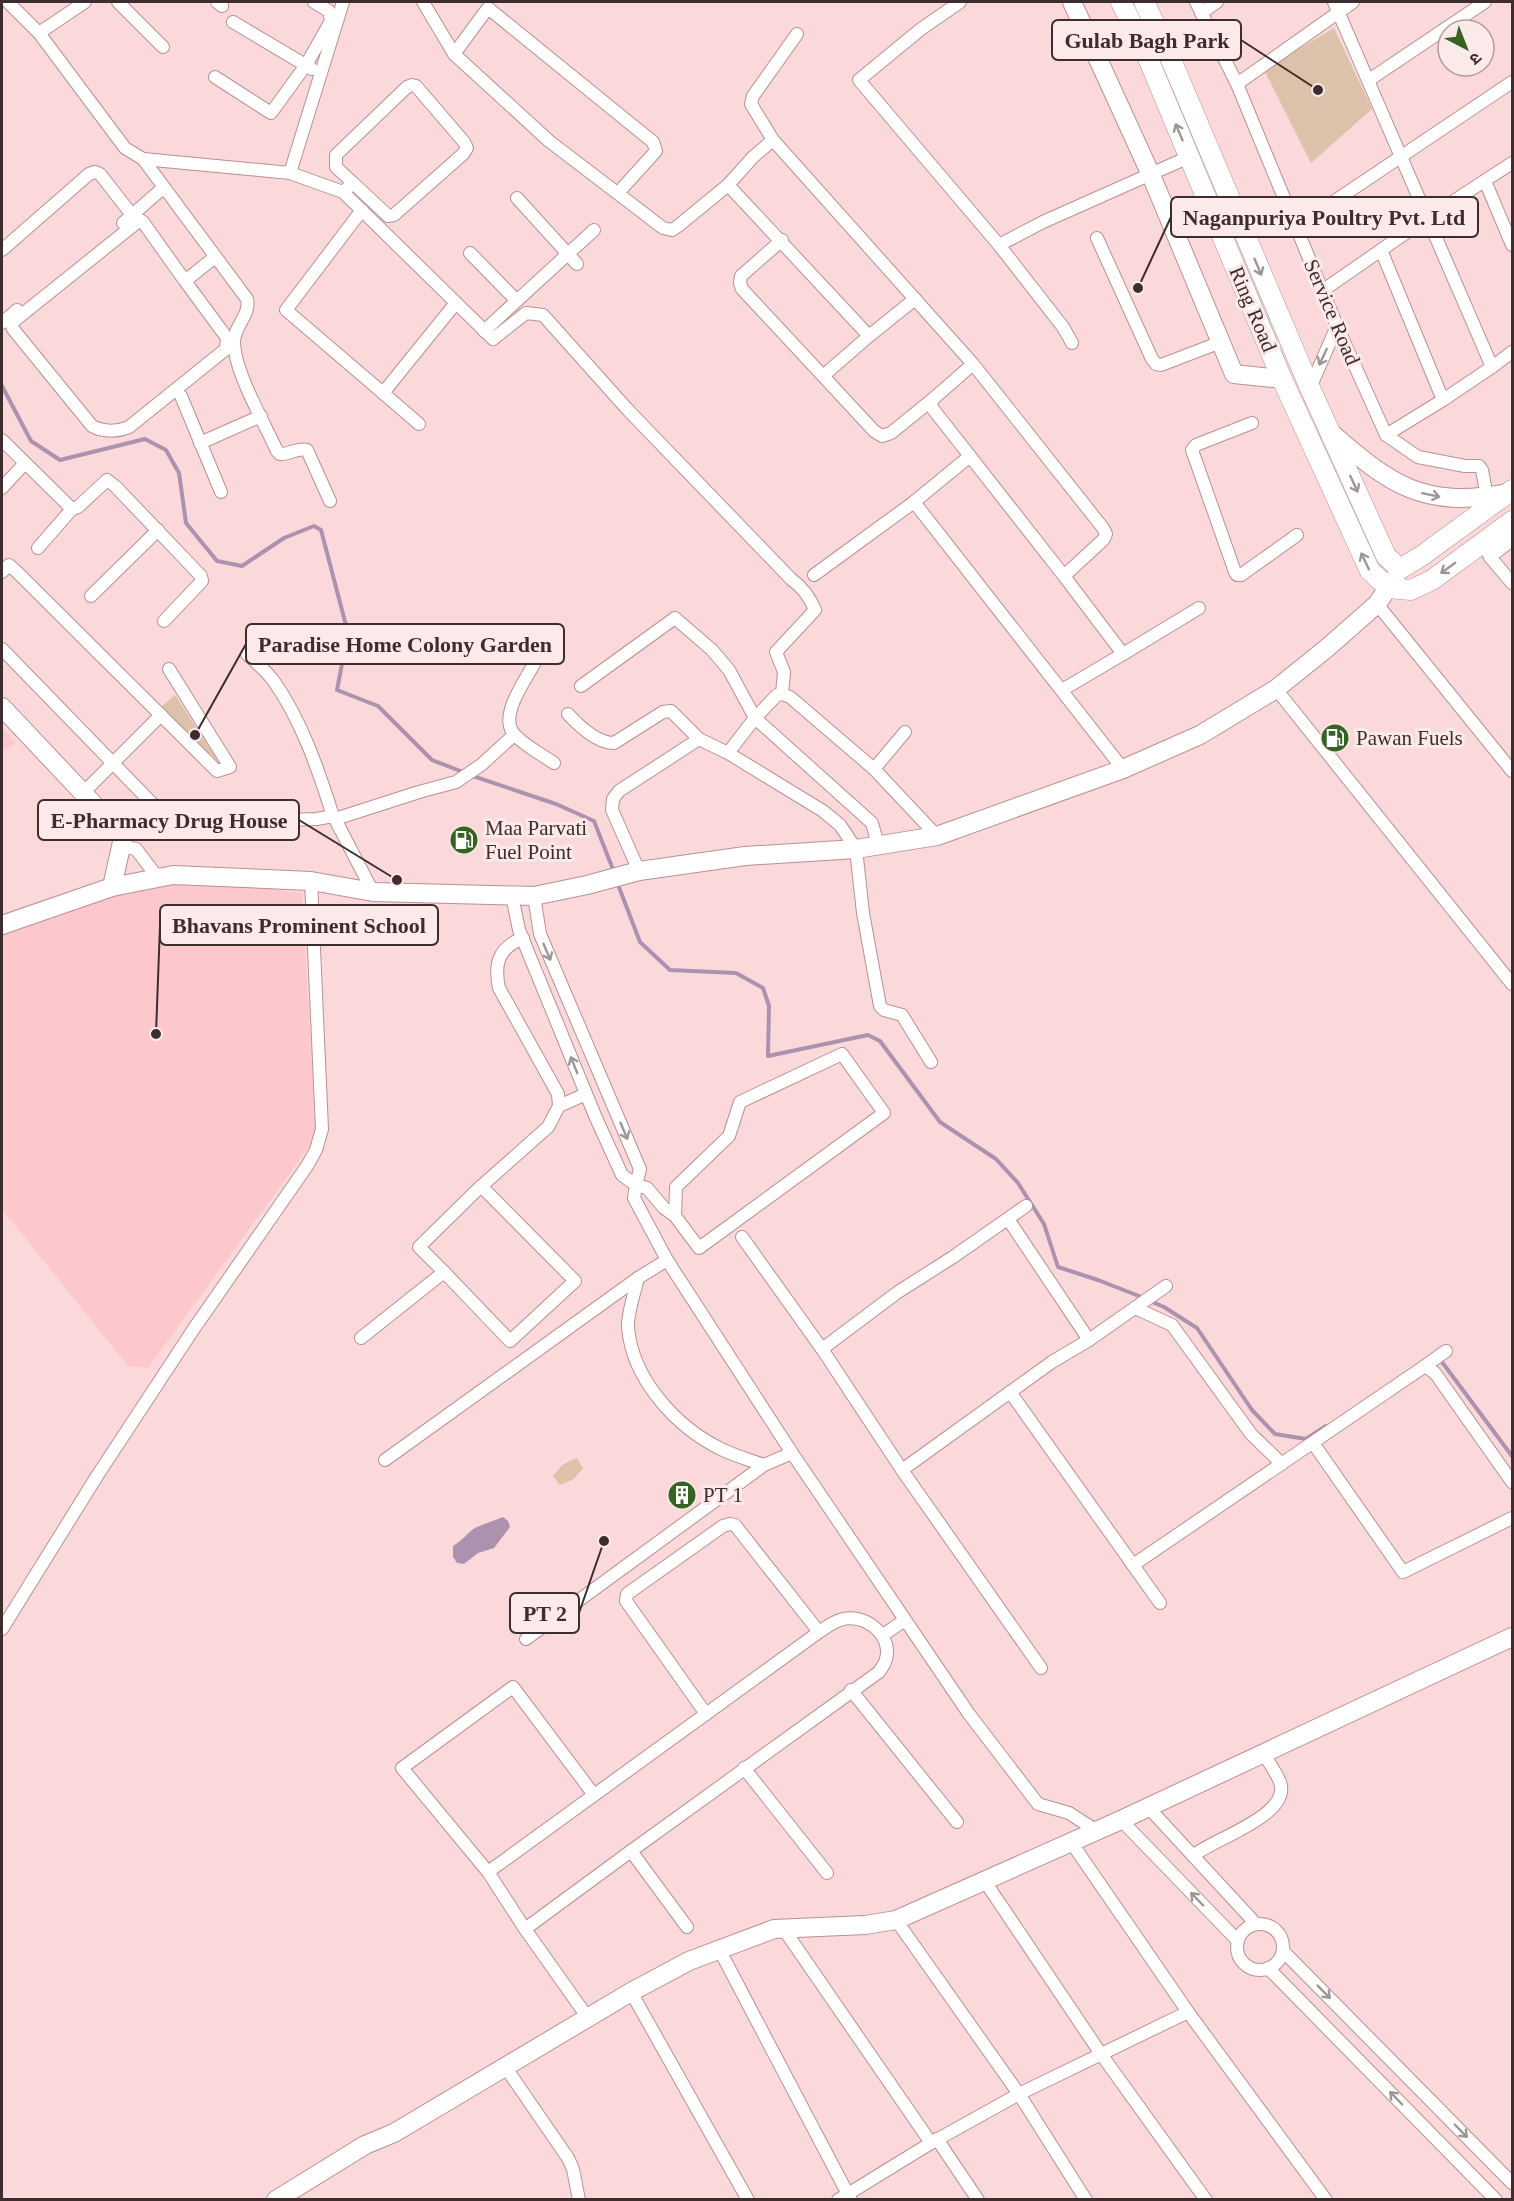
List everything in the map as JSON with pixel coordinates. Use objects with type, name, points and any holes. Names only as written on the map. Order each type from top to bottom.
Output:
[{"type":"main road","name":"Ring Road","points":[[1121,2],[1142,44],[1282,379],[1383,596]]},
{"type":"main road","name":"Ring Road","points":[[1144,2],[1164,43],[1329,431],[1386,556],[1400,568]]},
{"type":"main road","points":[[1400,568],[1420,557],[1511,491]]},
{"type":"main road","points":[[1383,596],[1411,590],[1486,550],[1512,521]]},
{"type":"street","points":[[8,2],[39,33],[125,148],[143,159],[247,299],[247,311],[234,339],[235,353],[261,416],[280,454],[307,450],[330,501]]},
{"type":"street","points":[[39,33],[85,2]]},
{"type":"street","points":[[118,2],[163,47]]},
{"type":"street","points":[[215,77],[271,113],[306,65],[332,21],[329,11],[314,2]]},
{"type":"street","points":[[290,172],[342,2]]},
{"type":"street","points":[[423,2],[454,54],[549,141],[663,228],[672,230],[728,185],[753,157],[773,140]]},
{"type":"street","points":[[960,2],[921,29],[859,81],[999,245],[1063,327],[1072,343]]},
{"type":"street","points":[[1072,2],[1151,174],[1234,375],[1282,379]]},
{"type":"street","points":[[1198,7],[1217,2]]},
{"type":"street","points":[[1237,84],[1336,7],[1353,2]]},
{"type":"street","points":[[1369,80],[1485,2]]},
{"type":"street","points":[[454,54],[488,5],[653,142],[656,151],[618,193]]},
{"type":"street","name":"Service Road","points":[[1198,7],[1237,84],[1322,291],[1386,435]]},
{"type":"street","points":[[1336,7],[1492,367]]},
{"type":"street","points":[[233,22],[306,65],[322,70]]},
{"type":"street","points":[[797,34],[753,96],[751,104],[773,140],[973,364],[1103,528],[1106,534],[1104,539],[1064,576]]},
{"type":"street","points":[[1296,227],[1512,82]]},
{"type":"street","points":[[143,159],[290,172],[348,187],[388,216],[394,215],[463,154],[466,148],[465,142],[416,86],[407,87],[336,155],[336,167],[348,187],[362,210],[493,339],[526,313],[543,315],[627,410],[800,586],[811,600],[815,610],[776,651],[784,672],[782,694]]},
{"type":"street","points":[[999,245],[1043,222],[1189,157]]},
{"type":"street","points":[[1322,291],[1428,217],[1512,163]]},
{"type":"street","points":[[2,250],[89,174],[95,172],[100,174],[132,215]]},
{"type":"street","points":[[1485,181],[1512,245]]},
{"type":"street","points":[[728,185],[782,240],[869,336]]},
{"type":"street","points":[[2,323],[163,188]]},
{"type":"street","points":[[517,198],[577,264]]},
{"type":"street","points":[[362,210],[286,310],[419,424]]},
{"type":"street","points":[[140,220],[184,281],[226,338],[226,349],[129,427],[121,430],[103,430],[92,426],[13,329],[14,321],[140,220]]},
{"type":"street","points":[[484,331],[594,230]]},
{"type":"street","points":[[1097,238],[1156,364],[1161,365],[1221,342]]},
{"type":"street","points":[[782,240],[741,276],[742,289],[874,431],[882,436],[891,433],[973,364]]},
{"type":"street","points":[[1381,250],[1443,400]]},
{"type":"street","points":[[470,253],[516,300]]},
{"type":"street","points":[[184,281],[215,257]]},
{"type":"street","points":[[823,376],[915,299]]},
{"type":"street","points":[[383,393],[455,304]]},
{"type":"street","points":[[1310,388],[1337,326]]},
{"type":"street","points":[[1487,497],[1479,466],[1465,466],[1418,457],[1386,435],[1443,400],[1512,352]]},
{"type":"street","points":[[181,396],[221,492]]},
{"type":"street","points":[[933,399],[931,404],[933,409],[1123,654]]},
{"type":"street","points":[[200,443],[261,416]]},
{"type":"street","points":[[1252,423],[1196,446],[1192,450],[1235,572],[1241,575],[1297,535]]},
{"type":"street","points":[[1329,431],[1362,460],[1392,481],[1411,489],[1447,498],[1487,497],[1511,491]]},
{"type":"street","points":[[2,440],[72,509]]},
{"type":"street","points":[[814,575],[914,502],[970,456]]},
{"type":"street","points":[[2,488],[25,463]]},
{"type":"street","points":[[38,548],[72,509],[78,507],[107,480],[201,576],[202,581],[164,621]]},
{"type":"street","points":[[914,502],[1123,768]]},
{"type":"street","points":[[91,596],[158,530]]},
{"type":"street","points":[[1512,540],[1486,550],[1512,583]]},
{"type":"street","points":[[2,572],[9,565],[17,572],[218,771],[231,767],[169,669]]},
{"type":"street","points":[[2,925],[112,887],[173,875],[311,881],[373,892],[534,896],[636,872],[745,856],[856,849],[937,836],[1123,768],[1200,735],[1276,689],[1327,648],[1383,596],[1400,568]]},
{"type":"street","points":[[1383,596],[1512,771]]},
{"type":"street","points":[[1062,690],[1199,608]]},
{"type":"street","points":[[581,686],[675,618],[712,650],[729,670],[755,718],[872,823],[878,845]]},
{"type":"street","points":[[524,634],[537,653],[535,662],[509,712],[510,727],[514,735],[554,763]]},
{"type":"street","points":[[2,649],[174,826]]},
{"type":"street","points":[[247,654],[272,679],[301,727],[334,818],[373,892]]},
{"type":"street","points":[[1276,689],[1512,984]]},
{"type":"street","points":[[728,753],[755,718],[777,695],[790,697],[874,769],[937,836]]},
{"type":"street","points":[[2,707],[83,793],[122,839],[136,849],[158,878]]},
{"type":"street","points":[[568,714],[586,731],[608,743],[614,743],[668,710],[675,714],[699,739],[728,753],[823,811],[840,825],[856,849],[863,913],[880,1006],[884,1010],[902,1015],[931,1062]]},
{"type":"street","points":[[83,793],[161,714]]},
{"type":"street","points":[[874,769],[905,732]]},
{"type":"street","points":[[122,839],[174,826],[234,821],[334,818],[456,782],[514,735]]},
{"type":"street","points":[[636,872],[612,810],[613,800],[619,790],[699,739]]},
{"type":"street","points":[[112,887],[122,839]]},
{"type":"street","points":[[2,1629],[97,1476],[316,1150],[322,1129],[311,881]]},
{"type":"street","points":[[512,896],[523,938],[586,1094],[622,1175],[636,1185],[647,1188],[663,1208],[675,1216],[699,1248],[884,1113],[842,1053],[740,1102],[729,1136],[676,1187],[675,1216]]},
{"type":"street","points":[[534,896],[540,934],[640,1169],[634,1198],[667,1260],[792,1453],[969,1714],[1038,1804],[1069,1813],[1097,1830]]},
{"type":"street","points":[[481,1186],[575,1281],[510,1341],[419,1247],[481,1186],[548,1127],[559,1106],[558,1094],[499,988],[495,970],[498,960],[513,942],[523,938]]},
{"type":"street","points":[[559,1106],[586,1094]]},
{"type":"street","points":[[822,1349],[898,1292],[1026,1206]]},
{"type":"street","points":[[1008,1219],[1089,1340]]},
{"type":"street","points":[[742,1237],[822,1349],[902,1470],[1041,1668]]},
{"type":"street","points":[[385,1460],[638,1278],[667,1260]]},
{"type":"street","points":[[362,1338],[444,1272]]},
{"type":"street","points":[[638,1278],[627,1326],[638,1369],[683,1426],[721,1450],[764,1465]]},
{"type":"street","points":[[902,1470],[1052,1362],[1089,1340],[1166,1286]]},
{"type":"street","points":[[1143,1302],[1172,1325],[1251,1434],[1281,1464]]},
{"type":"street","points":[[1133,1565],[1437,1358],[1435,1373],[1512,1482]]},
{"type":"street","points":[[1010,1392],[1160,1603]]},
{"type":"street","points":[[1313,1443],[1403,1572],[1512,1518]]},
{"type":"street","points":[[526,1638],[764,1465],[792,1453]]},
{"type":"street","points":[[706,1714],[626,1601],[627,1594],[723,1526],[730,1524],[735,1525],[819,1632]]},
{"type":"street","points":[[488,1872],[819,1632],[839,1620],[847,1619],[861,1620],[883,1635],[887,1647],[886,1660],[879,1671],[525,1929]]},
{"type":"street","points":[[883,1635],[905,1620]]},
{"type":"street","points":[[276,2199],[365,2145],[394,2133],[631,1992],[688,1961],[774,1929],[865,1925],[896,1920],[1121,1820],[1512,1637]]},
{"type":"street","points":[[588,2018],[488,1872],[402,1768],[513,1687],[594,1795]]},
{"type":"street","points":[[851,1690],[957,1822]]},
{"type":"street","points":[[1193,1856],[1202,1848],[1267,1814],[1279,1799],[1280,1783],[1264,1753]]},
{"type":"street","points":[[744,1768],[827,1873]]},
{"type":"street","points":[[1148,1807],[1256,1924]]},
{"type":"street","points":[[1121,1820],[1238,1941]]},
{"type":"street","points":[[1071,1842],[1188,2012],[1326,2199]]},
{"type":"street","points":[[631,1851],[687,1927]]},
{"type":"street","points":[[984,1881],[1101,2054],[1206,2199]]},
{"type":"street","points":[[896,1920],[1019,2094],[1086,2199]]},
{"type":"street","points":[[1256,1924],[1262,1924],[1274,1928],[1282,1938],[1283,1951],[1278,1961],[1268,1968],[1256,1969],[1245,1964],[1238,1953],[1238,1941],[1245,1930],[1256,1924]]},
{"type":"street","points":[[783,1928],[934,2141],[978,2199]]},
{"type":"street","points":[[719,1949],[846,2198],[934,2141],[1019,2094],[1188,2012]]},
{"type":"street","points":[[1283,1951],[1512,2183]]},
{"type":"street","points":[[1268,1968],[1496,2199]]},
{"type":"street","points":[[631,1992],[748,2199]]},
{"type":"street","points":[[506,2068],[568,2158],[573,2169],[579,2199]]},
{"type":"shaded area","points":[[1334,28],[1372,109],[1311,163],[1264,70]]},
{"type":"shaded area","points":[[175,695],[218,761],[159,709]]},
{"type":"shaded area","points":[[2,728],[16,743],[2,751]]},
{"type":"shaded area","points":[[162,879],[226,883],[302,893],[316,1137],[148,1368],[128,1366],[2,1209],[2,931]]},
{"type":"shaded area","points":[[577,1458],[583,1468],[574,1479],[560,1485],[553,1476],[562,1465]]},
{"type":"shaded area","points":[[503,1517],[508,1521],[510,1527],[494,1548],[478,1553],[464,1564],[457,1563],[453,1557],[453,1546],[474,1529]]},
{"type":"waterway","points":[[2,386],[31,441],[60,460],[145,439],[166,450],[179,473],[186,523],[217,561],[242,566],[284,538],[314,526],[321,530],[348,633],[337,690],[378,706],[432,760],[463,772]]},
{"type":"waterway","points":[[470,775],[556,804],[594,821],[614,872]]},
{"type":"waterway","points":[[617,882],[640,942],[670,970],[736,973],[763,988],[769,1006],[768,1056],[868,1035],[880,1041],[940,1122],[996,1159],[1018,1183],[1044,1224],[1058,1267],[1144,1298]]},
{"type":"waterway","points":[[1150,1301],[1197,1328],[1252,1410],[1275,1434],[1306,1439],[1326,1426]]},
{"type":"waterway","points":[[1439,1358],[1512,1456]]},
{"type":"place","name":"Gulab Bagh Park","points":[[1318,90]]},
{"type":"place","name":"Naganpuriya Poultry Pvt. Ltd","points":[[1138,288]]},
{"type":"place","name":"Paradise Home Colony Garden","points":[[195,735]]},
{"type":"place","name":"Pawan Fuels","points":[[1335,738]]},
{"type":"place","name":"Maa Parvati Fuel Point","points":[[464,840]]},
{"type":"place","name":"E-Pharmacy Drug House","points":[[397,880]]},
{"type":"place","name":"Bhavans Prominent School","points":[[156,1034]]},
{"type":"place","name":"PT 1","points":[[682,1495]]},
{"type":"place","name":"PT 2","points":[[604,1541]]}]
